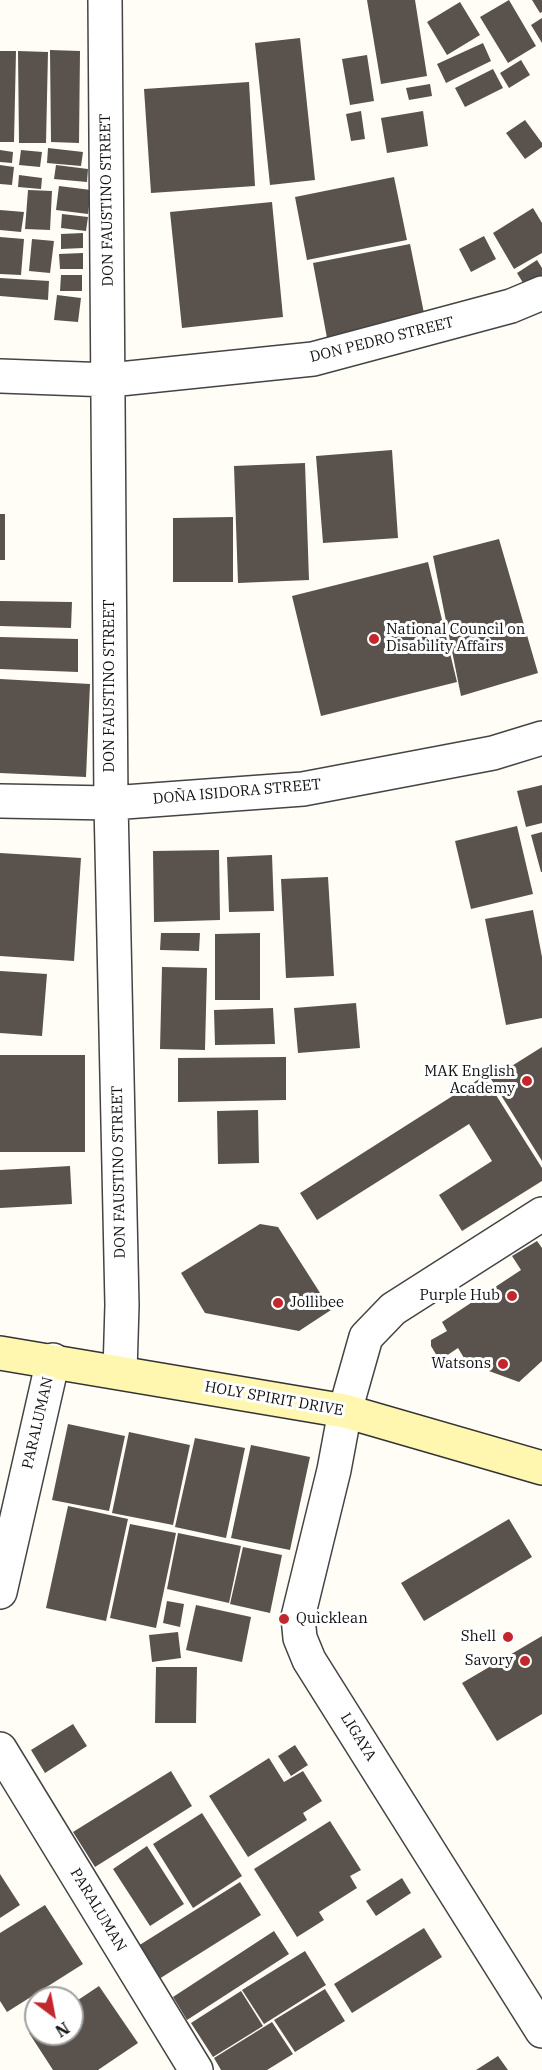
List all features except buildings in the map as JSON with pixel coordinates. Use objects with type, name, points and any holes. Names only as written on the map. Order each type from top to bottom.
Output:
[{"type":"main road","name":"HOLY SPIRIT DRIVE","points":[[0,1353],[345,1411],[542,1468]]},
{"type":"street","name":"DON FAUSTINO STREET","points":[[105,0],[110,380],[111,803],[122,1305],[120,1372]]},
{"type":"street","name":"DON PEDRO STREET","points":[[0,376],[110,380],[313,359],[511,306],[542,293]]},
{"type":"street","name":"DOÑA ISIDORA STREET","points":[[0,801],[111,803],[303,789],[493,753],[542,738]]},
{"type":"street","name":"LIGAYA","points":[[542,1214],[393,1309],[366,1337],[345,1411],[334,1470],[298,1617],[300,1638],[309,1660],[542,2031]]},
{"type":"street","name":"PARALUMAN","points":[[0,1592],[52,1360]]},
{"type":"street","name":"PARALUMAN","points":[[0,1749],[196,2070]]},
{"type":"place","name":"National Council on Disability Affairs","points":[[374,639]]},
{"type":"place","name":"MAK English Academy","points":[[527,1081]]},
{"type":"place","name":"Purple Hub","points":[[512,1296]]},
{"type":"place","name":"Jollibee","points":[[278,1303]]},
{"type":"place","name":"Watsons","points":[[503,1364]]},
{"type":"place","name":"Quicklean","points":[[284,1619]]},
{"type":"place","name":"Shell","points":[[508,1637]]},
{"type":"place","name":"Savory","points":[[525,1661]]}]
